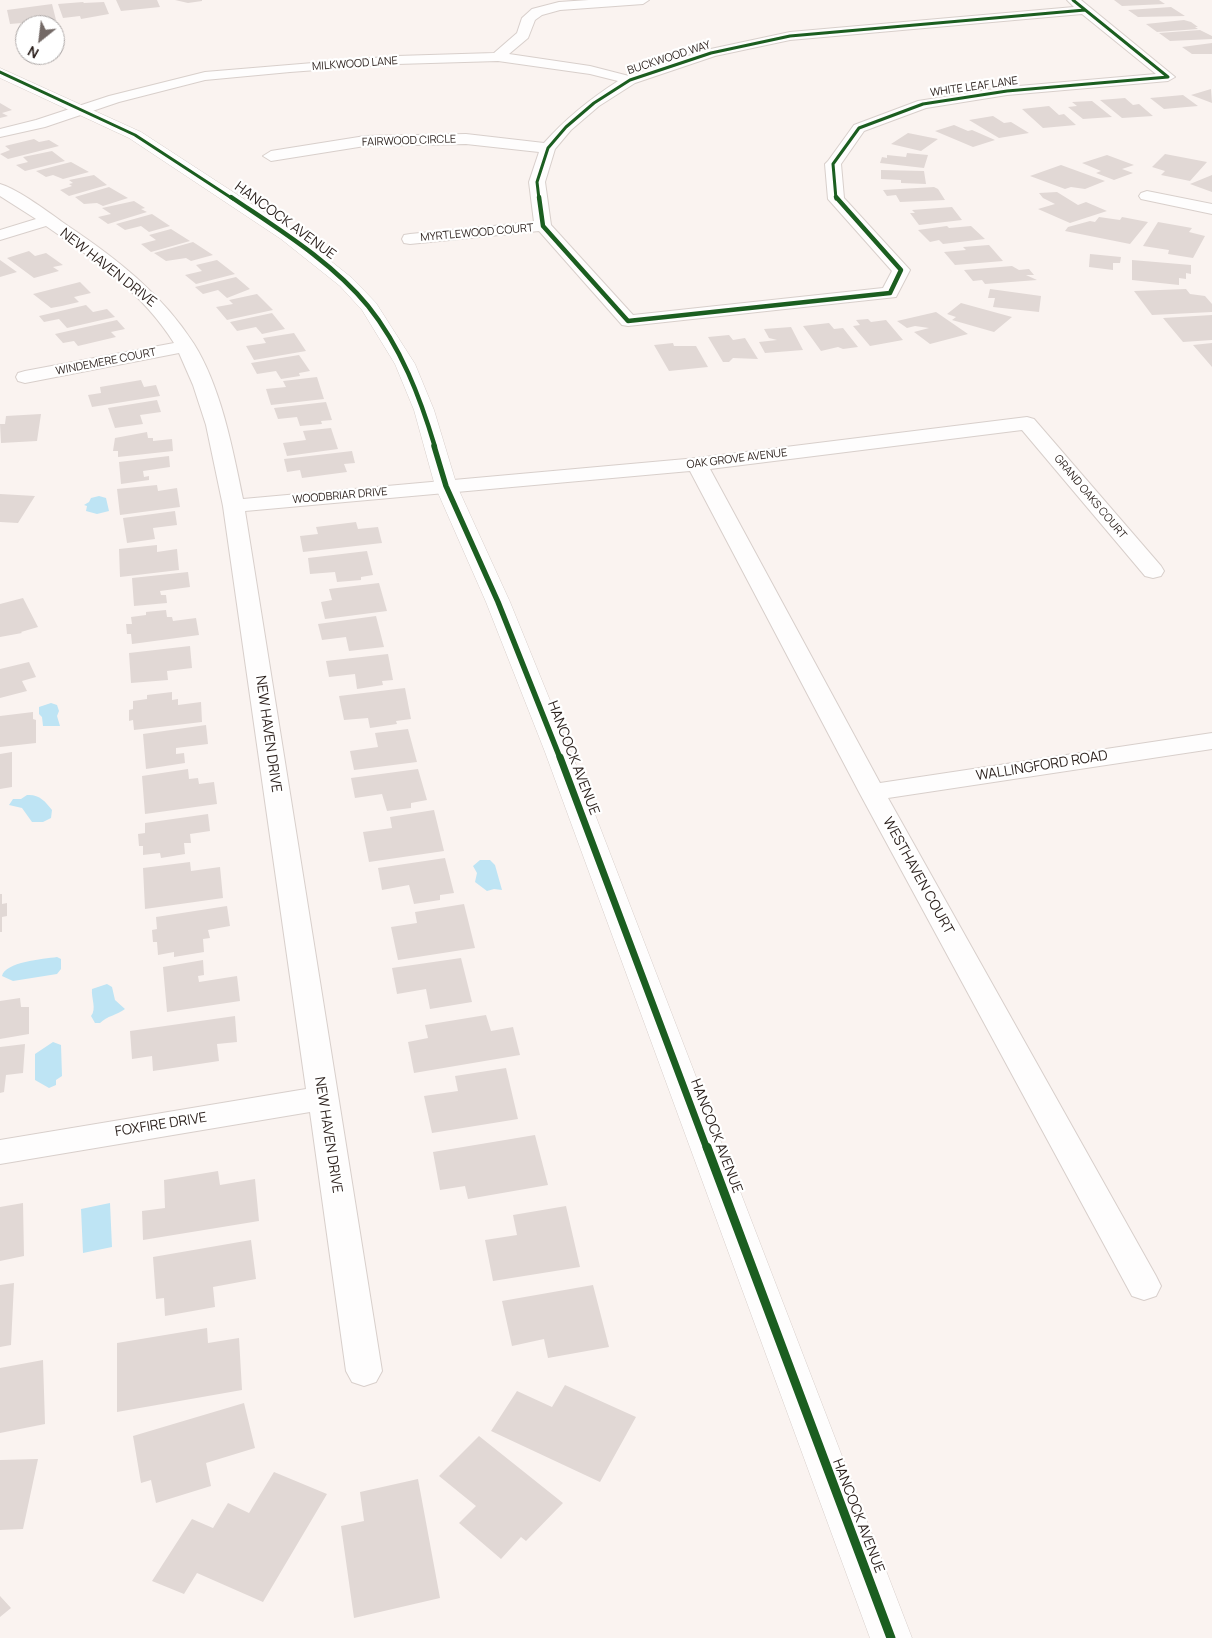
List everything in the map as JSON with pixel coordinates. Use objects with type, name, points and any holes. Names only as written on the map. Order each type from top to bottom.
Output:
[{"type":"main road","name":"HANCOCK AVENUE","points":[[0,72],[134,135],[184,166],[286,235],[346,282],[369,307],[405,364],[424,410],[446,486],[498,602],[558,752],[891,1638]]},
{"type":"street","points":[[498,57],[523,35],[529,18],[537,12],[559,6],[643,0]]},
{"type":"street","name":"BUCKWOOD WAY","points":[[543,226],[537,182],[548,148],[566,127],[594,103],[630,80],[710,53],[790,36],[1079,5]]},
{"type":"street","name":"WHITE LEAF LANE","points":[[543,226],[628,322],[890,293],[900,270],[836,198],[833,164],[859,128],[923,104],[1006,91],[1168,78],[1079,5]]},
{"type":"street","name":"MILKWOOD LANE","points":[[0,133],[40,124],[114,99],[205,76],[397,60],[498,57],[590,70],[630,80]]},
{"type":"street","name":"FAIRWOOD CIRCLE","points":[[271,156],[365,141],[466,139],[548,148]]},
{"type":"street","name":"NEW HAVEN DRIVE","points":[[0,189],[84,246],[152,302],[186,346],[216,418],[234,506],[364,1371]]},
{"type":"street","points":[[1147,196],[1212,209]]},
{"type":"street","points":[[0,235],[47,221]]},
{"type":"street","name":"MYRTLEWOOD COURT","points":[[410,239],[543,226]]},
{"type":"street","name":"WINDEMERE COURT","points":[[25,377],[186,346]]},
{"type":"street","name":"OAK GROVE AVENUE","points":[[446,486],[697,464],[1027,423]]},
{"type":"street","name":"GRAND OAKS COURT","points":[[1027,423],[1153,571]]},
{"type":"street","name":"WESTHAVEN COURT","points":[[697,464],[872,792],[1144,1286]]},
{"type":"street","name":"WOODBRIAR DRIVE","points":[[234,506],[446,486]]},
{"type":"street","name":"WALLINGFORD ROAD","points":[[872,792],[1212,741]]},
{"type":"street","name":"FOXFIRE DRIVE","points":[[0,1152],[322,1098]]},
{"type":"water","points":[[99,496],[106,498],[109,511],[97,514],[86,511],[87,506],[84,505],[91,498]]},
{"type":"water","points":[[51,703],[57,705],[59,711],[57,716],[60,726],[43,726],[39,707]]},
{"type":"water","points":[[27,795],[38,797],[44,801],[52,810],[51,818],[43,822],[32,822],[22,808],[9,805],[13,799],[21,799]]},
{"type":"water","points":[[480,860],[490,860],[495,865],[502,890],[494,889],[487,891],[475,882],[477,873],[473,866]]},
{"type":"water","points":[[57,957],[61,959],[61,969],[57,974],[13,981],[2,976],[10,967],[17,964]]},
{"type":"water","points":[[107,984],[112,987],[115,1000],[125,1009],[100,1023],[95,1023],[91,1016],[94,1007],[92,989]]},
{"type":"water","points":[[53,1042],[61,1045],[62,1076],[56,1080],[56,1085],[49,1088],[35,1080],[35,1054]]},
{"type":"water","points":[[110,1203],[112,1247],[83,1253],[81,1209]]},
{"type":"building","points":[[116,0],[157,0],[160,7],[121,11]]},
{"type":"building","points":[[175,0],[202,0],[202,1],[188,3]]},
{"type":"building","points":[[1114,0],[1159,0],[1165,4],[1122,6]]},
{"type":"building","points":[[104,2],[109,14],[81,19],[80,16],[65,18],[58,4]]},
{"type":"building","points":[[52,4],[55,15],[15,15],[15,24],[10,24],[7,10]]},
{"type":"building","points":[[1171,7],[1185,16],[1138,17],[1128,10]]},
{"type":"building","points":[[1184,20],[1191,22],[1198,29],[1157,32],[1146,24]]},
{"type":"building","points":[[1200,30],[1212,36],[1212,39],[1170,41],[1159,33]]},
{"type":"building","points":[[1212,43],[1212,54],[1192,54],[1182,47]]},
{"type":"building","points":[[1211,89],[1212,103],[1191,95]]},
{"type":"building","points":[[1183,95],[1198,106],[1164,109],[1150,98]]},
{"type":"building","points":[[1125,98],[1133,105],[1139,104],[1153,116],[1122,118],[1100,100]]},
{"type":"building","points":[[1092,101],[1112,117],[1083,119],[1068,107],[1077,106],[1072,102]]},
{"type":"building","points":[[0,103],[12,110],[2,113],[8,116],[0,118]]},
{"type":"building","points":[[1049,106],[1059,115],[1064,114],[1076,125],[1043,128],[1022,109]]},
{"type":"building","points":[[993,116],[1004,123],[1011,122],[1029,133],[999,138],[969,120]]},
{"type":"building","points":[[954,125],[995,140],[973,147],[935,131]]},
{"type":"building","points":[[908,133],[938,139],[921,151],[891,144]]},
{"type":"building","points":[[34,139],[39,142],[49,140],[59,146],[8,159],[0,154],[10,150],[5,146]]},
{"type":"building","points":[[52,151],[65,161],[25,171],[16,165],[28,162],[23,157]]},
{"type":"building","points":[[907,153],[928,155],[924,168],[880,163],[882,157],[887,158],[887,155],[906,157]]},
{"type":"building","points":[[1165,154],[1207,162],[1190,181],[1161,175],[1165,171],[1152,167]]},
{"type":"building","points":[[1107,155],[1134,165],[1122,169],[1133,173],[1114,180],[1096,173],[1101,171],[1082,163]]},
{"type":"building","points":[[71,162],[89,172],[63,179],[53,175],[46,177],[36,171]]},
{"type":"building","points":[[1061,165],[1105,181],[1085,189],[1071,187],[1065,189],[1030,176]]},
{"type":"building","points":[[881,170],[924,171],[926,184],[901,183],[901,180],[881,179]]},
{"type":"building","points":[[94,175],[107,185],[69,196],[60,190],[72,186],[69,184],[73,183],[69,180]]},
{"type":"building","points":[[1212,175],[1212,192],[1190,184]]},
{"type":"building","points":[[109,187],[128,198],[103,206],[97,203],[84,204],[75,197]]},
{"type":"building","points":[[934,187],[938,189],[945,200],[900,202],[896,195],[887,196],[883,190]]},
{"type":"building","points":[[1057,192],[1078,205],[1086,202],[1107,211],[1070,223],[1038,209],[1055,204],[1043,198],[1039,193]]},
{"type":"building","points":[[134,201],[145,208],[141,209],[147,212],[108,224],[98,217],[111,214],[102,208]]},
{"type":"building","points":[[952,207],[962,220],[919,225],[910,213],[915,213],[912,210]]},
{"type":"building","points":[[152,214],[170,226],[149,232],[141,226],[125,230],[116,224]]},
{"type":"building","points":[[1099,217],[1120,220],[1122,217],[1148,222],[1130,244],[1065,231],[1068,227],[1090,221],[1095,222]]},
{"type":"building","points":[[1158,222],[1192,228],[1189,232],[1205,236],[1193,258],[1168,254],[1169,250],[1143,246]]},
{"type":"building","points":[[947,226],[949,228],[971,226],[985,239],[943,244],[939,240],[930,242],[918,230]]},
{"type":"building","points":[[171,229],[190,241],[151,252],[141,244],[156,240],[149,235]]},
{"type":"building","points":[[193,242],[213,255],[191,261],[186,258],[166,261],[154,253]]},
{"type":"building","points":[[989,245],[1003,261],[955,265],[944,252],[966,250],[963,247]]},
{"type":"building","points":[[29,251],[35,256],[46,253],[63,265],[53,267],[59,271],[34,278],[7,258]]},
{"type":"building","points":[[1090,254],[1121,257],[1120,263],[1113,263],[1113,270],[1089,267]]},
{"type":"building","points":[[0,260],[17,272],[0,277]]},
{"type":"building","points":[[217,260],[235,274],[196,284],[185,275],[202,271],[196,265]]},
{"type":"building","points":[[1132,260],[1191,265],[1191,274],[1186,273],[1186,279],[1179,278],[1179,285],[1132,280]]},
{"type":"building","points":[[1012,266],[1019,270],[1029,269],[1034,275],[1026,275],[1037,280],[985,284],[982,280],[973,281],[964,270]]},
{"type":"building","points":[[236,277],[250,289],[227,298],[218,290],[203,294],[195,287]]},
{"type":"building","points":[[80,282],[91,293],[74,297],[79,302],[51,308],[33,294]]},
{"type":"building","points":[[990,289],[1041,296],[1039,312],[993,307],[995,298],[988,298]]},
{"type":"building","points":[[1186,289],[1190,294],[1205,296],[1212,304],[1212,312],[1152,315],[1134,291]]},
{"type":"building","points":[[257,294],[273,310],[227,320],[216,307],[233,304],[229,300]]},
{"type":"building","points":[[961,303],[1012,317],[994,332],[952,320],[956,317],[947,314]]},
{"type":"building","points":[[86,305],[93,312],[107,309],[115,317],[67,328],[59,319],[44,322],[39,316]]},
{"type":"building","points":[[936,312],[968,334],[930,344],[914,332],[929,328],[915,326],[907,328],[897,321]]},
{"type":"building","points":[[272,313],[285,329],[262,334],[256,327],[237,331],[230,322]]},
{"type":"building","points":[[1212,315],[1212,340],[1183,342],[1163,318]]},
{"type":"building","points":[[868,319],[871,322],[886,320],[903,340],[870,346],[853,326],[860,325],[856,320]]},
{"type":"building","points":[[117,320],[125,329],[111,332],[116,337],[78,346],[74,341],[63,343],[55,334]]},
{"type":"building","points":[[829,323],[834,329],[843,328],[858,347],[843,349],[838,347],[821,351],[803,326]]},
{"type":"building","points":[[791,327],[803,350],[765,353],[759,342],[777,340],[769,338],[764,329]]},
{"type":"building","points":[[294,333],[306,351],[254,360],[246,346],[266,343],[263,338]]},
{"type":"building","points":[[729,335],[733,340],[745,338],[758,359],[733,358],[729,362],[723,362],[708,337]]},
{"type":"building","points":[[673,343],[674,346],[696,346],[708,367],[669,371],[654,345]]},
{"type":"building","points":[[1212,343],[1212,367],[1193,345]]},
{"type":"building","points":[[299,355],[310,371],[299,373],[300,376],[281,379],[276,371],[257,374],[251,363]]},
{"type":"building","points":[[317,377],[324,399],[271,405],[266,389],[286,387],[283,381]]},
{"type":"building","points":[[141,380],[144,387],[156,385],[160,396],[92,407],[88,395],[101,393],[100,387]]},
{"type":"building","points":[[157,400],[161,412],[140,415],[143,424],[115,428],[108,408]]},
{"type":"building","points":[[326,402],[332,420],[321,421],[322,424],[300,426],[297,417],[278,419],[274,408]]},
{"type":"building","points":[[41,414],[37,441],[1,443],[0,424],[5,424],[6,416]]},
{"type":"building","points":[[331,428],[338,449],[287,456],[283,443],[306,440],[303,431]]},
{"type":"building","points":[[147,432],[148,438],[153,438],[153,441],[172,439],[173,451],[118,457],[118,451],[113,451],[115,438]]},
{"type":"building","points":[[352,451],[355,463],[344,464],[347,472],[302,478],[300,470],[287,472],[284,459]]},
{"type":"building","points":[[169,456],[170,467],[143,471],[144,477],[149,476],[149,480],[121,484],[119,462]]},
{"type":"building","points":[[157,485],[158,491],[177,488],[180,507],[120,515],[117,489]]},
{"type":"building","points":[[0,494],[35,496],[18,523],[0,522]]},
{"type":"building","points":[[175,511],[177,525],[153,528],[155,539],[127,543],[123,518]]},
{"type":"building","points":[[356,522],[358,529],[378,527],[382,543],[303,552],[300,536],[318,534],[316,527]]},
{"type":"building","points":[[157,545],[157,552],[177,549],[179,570],[120,577],[119,549]]},
{"type":"building","points":[[367,551],[373,575],[361,577],[361,580],[337,582],[335,572],[310,574],[308,558]]},
{"type":"building","points":[[188,572],[190,587],[160,591],[161,595],[166,595],[167,603],[134,606],[132,578]]},
{"type":"building","points":[[379,583],[387,611],[325,619],[321,602],[332,600],[329,589]]},
{"type":"building","points":[[23,598],[38,627],[22,633],[0,637],[0,604]]},
{"type":"building","points":[[166,610],[167,617],[172,617],[173,621],[196,618],[199,635],[132,644],[131,634],[127,634],[126,624],[132,624],[131,617],[146,615],[146,612]]},
{"type":"building","points":[[376,616],[384,647],[349,651],[346,637],[322,640],[318,624]]},
{"type":"building","points":[[190,646],[192,668],[167,671],[168,680],[131,683],[129,653]]},
{"type":"building","points":[[388,654],[393,680],[382,681],[383,685],[357,689],[355,674],[329,677],[326,661]]},
{"type":"building","points":[[29,662],[36,677],[22,681],[27,691],[0,698],[0,669]]},
{"type":"building","points":[[405,688],[411,719],[396,721],[397,724],[370,728],[368,718],[344,720],[339,696]]},
{"type":"building","points":[[172,692],[172,700],[178,699],[178,705],[201,702],[202,722],[134,730],[133,720],[129,721],[129,710],[133,709],[133,701],[147,699],[147,695]]},
{"type":"building","points":[[33,712],[33,719],[36,720],[36,743],[0,747],[0,716]]},
{"type":"building","points":[[206,725],[208,744],[176,748],[176,754],[184,753],[185,763],[146,769],[143,734]]},
{"type":"building","points":[[408,729],[417,762],[354,770],[350,751],[378,747],[375,733]]},
{"type":"building","points":[[12,752],[12,787],[0,789],[0,754]]},
{"type":"building","points":[[188,769],[189,779],[198,778],[199,784],[214,782],[217,804],[145,814],[142,776]]},
{"type":"building","points":[[418,769],[427,800],[411,803],[411,808],[387,811],[382,794],[355,798],[351,778]]},
{"type":"building","points":[[434,810],[444,851],[369,862],[363,832],[392,828],[390,817]]},
{"type":"building","points":[[208,814],[210,831],[190,834],[191,843],[184,843],[185,854],[161,858],[160,853],[143,855],[143,846],[139,846],[138,834],[145,833],[145,823]]},
{"type":"building","points":[[445,858],[454,893],[440,895],[440,900],[414,904],[409,885],[382,890],[378,868]]},
{"type":"building","points":[[190,862],[191,871],[220,867],[223,898],[145,909],[143,868]]},
{"type":"building","points":[[0,894],[2,894],[2,904],[7,903],[7,916],[2,917],[2,932],[0,932]]},
{"type":"building","points":[[464,904],[475,948],[398,960],[391,927],[417,923],[415,912]]},
{"type":"building","points":[[227,906],[230,926],[208,930],[210,938],[203,939],[204,952],[174,957],[174,952],[158,955],[157,942],[153,942],[152,930],[157,929],[156,917]]},
{"type":"building","points":[[461,958],[472,1002],[430,1009],[426,989],[397,994],[392,968]]},
{"type":"building","points":[[203,960],[204,975],[198,976],[199,982],[237,976],[240,1001],[167,1012],[163,967]]},
{"type":"building","points":[[20,998],[21,1007],[29,1007],[29,1034],[0,1039],[0,1001]]},
{"type":"building","points":[[486,1015],[491,1031],[513,1027],[520,1055],[414,1073],[408,1042],[428,1038],[425,1025]]},
{"type":"building","points":[[235,1016],[237,1042],[217,1044],[219,1061],[153,1071],[152,1056],[132,1059],[130,1031]]},
{"type":"building","points":[[25,1044],[23,1073],[6,1075],[4,1092],[0,1093],[0,1047]]},
{"type":"building","points":[[506,1068],[518,1119],[432,1133],[424,1096],[458,1091],[455,1076]]},
{"type":"building","points":[[535,1135],[548,1185],[468,1199],[465,1186],[440,1190],[433,1152]]},
{"type":"building","points":[[218,1171],[220,1185],[255,1179],[259,1221],[143,1240],[142,1211],[165,1208],[164,1180]]},
{"type":"building","points":[[23,1203],[24,1256],[0,1261],[0,1207]]},
{"type":"building","points":[[566,1206],[580,1267],[493,1281],[485,1240],[517,1235],[513,1215]]},
{"type":"building","points":[[251,1240],[256,1279],[213,1287],[215,1307],[165,1316],[164,1298],[156,1299],[153,1257]]},
{"type":"building","points":[[14,1283],[11,1345],[0,1347],[0,1285]]},
{"type":"building","points":[[593,1285],[609,1347],[548,1358],[544,1339],[512,1346],[502,1301]]},
{"type":"building","points":[[207,1328],[208,1343],[239,1338],[242,1390],[117,1412],[117,1343]]},
{"type":"building","points":[[43,1360],[45,1424],[0,1433],[0,1368]]},
{"type":"building","points":[[565,1385],[636,1417],[600,1482],[491,1431],[517,1391],[552,1407]]},
{"type":"building","points":[[244,1403],[255,1448],[206,1463],[211,1486],[156,1503],[151,1480],[141,1483],[133,1436]]},
{"type":"building","points":[[479,1436],[563,1503],[526,1541],[521,1537],[501,1559],[459,1523],[476,1506],[439,1476]]},
{"type":"building","points":[[38,1459],[23,1529],[0,1530],[0,1460]]},
{"type":"building","points":[[274,1472],[327,1494],[263,1602],[197,1573],[184,1594],[152,1581],[192,1519],[213,1528],[228,1503],[249,1513]]},
{"type":"building","points":[[418,1479],[440,1598],[354,1618],[341,1526],[364,1521],[360,1492]]},
{"type":"building","points":[[0,1596],[11,1608],[0,1617]]},
{"type":"cycle path","points":[[1073,0],[1168,77],[1007,91],[923,104],[859,128],[833,164],[836,199],[901,270],[890,293],[628,321],[543,226],[537,182],[548,148],[566,127],[594,103],[630,80],[711,53],[790,36],[1085,10]]},
{"type":"cycle path","points":[[0,72],[135,135],[287,235],[346,282],[369,307],[405,364],[424,410],[446,486],[498,602],[558,752],[891,1638]]}]
